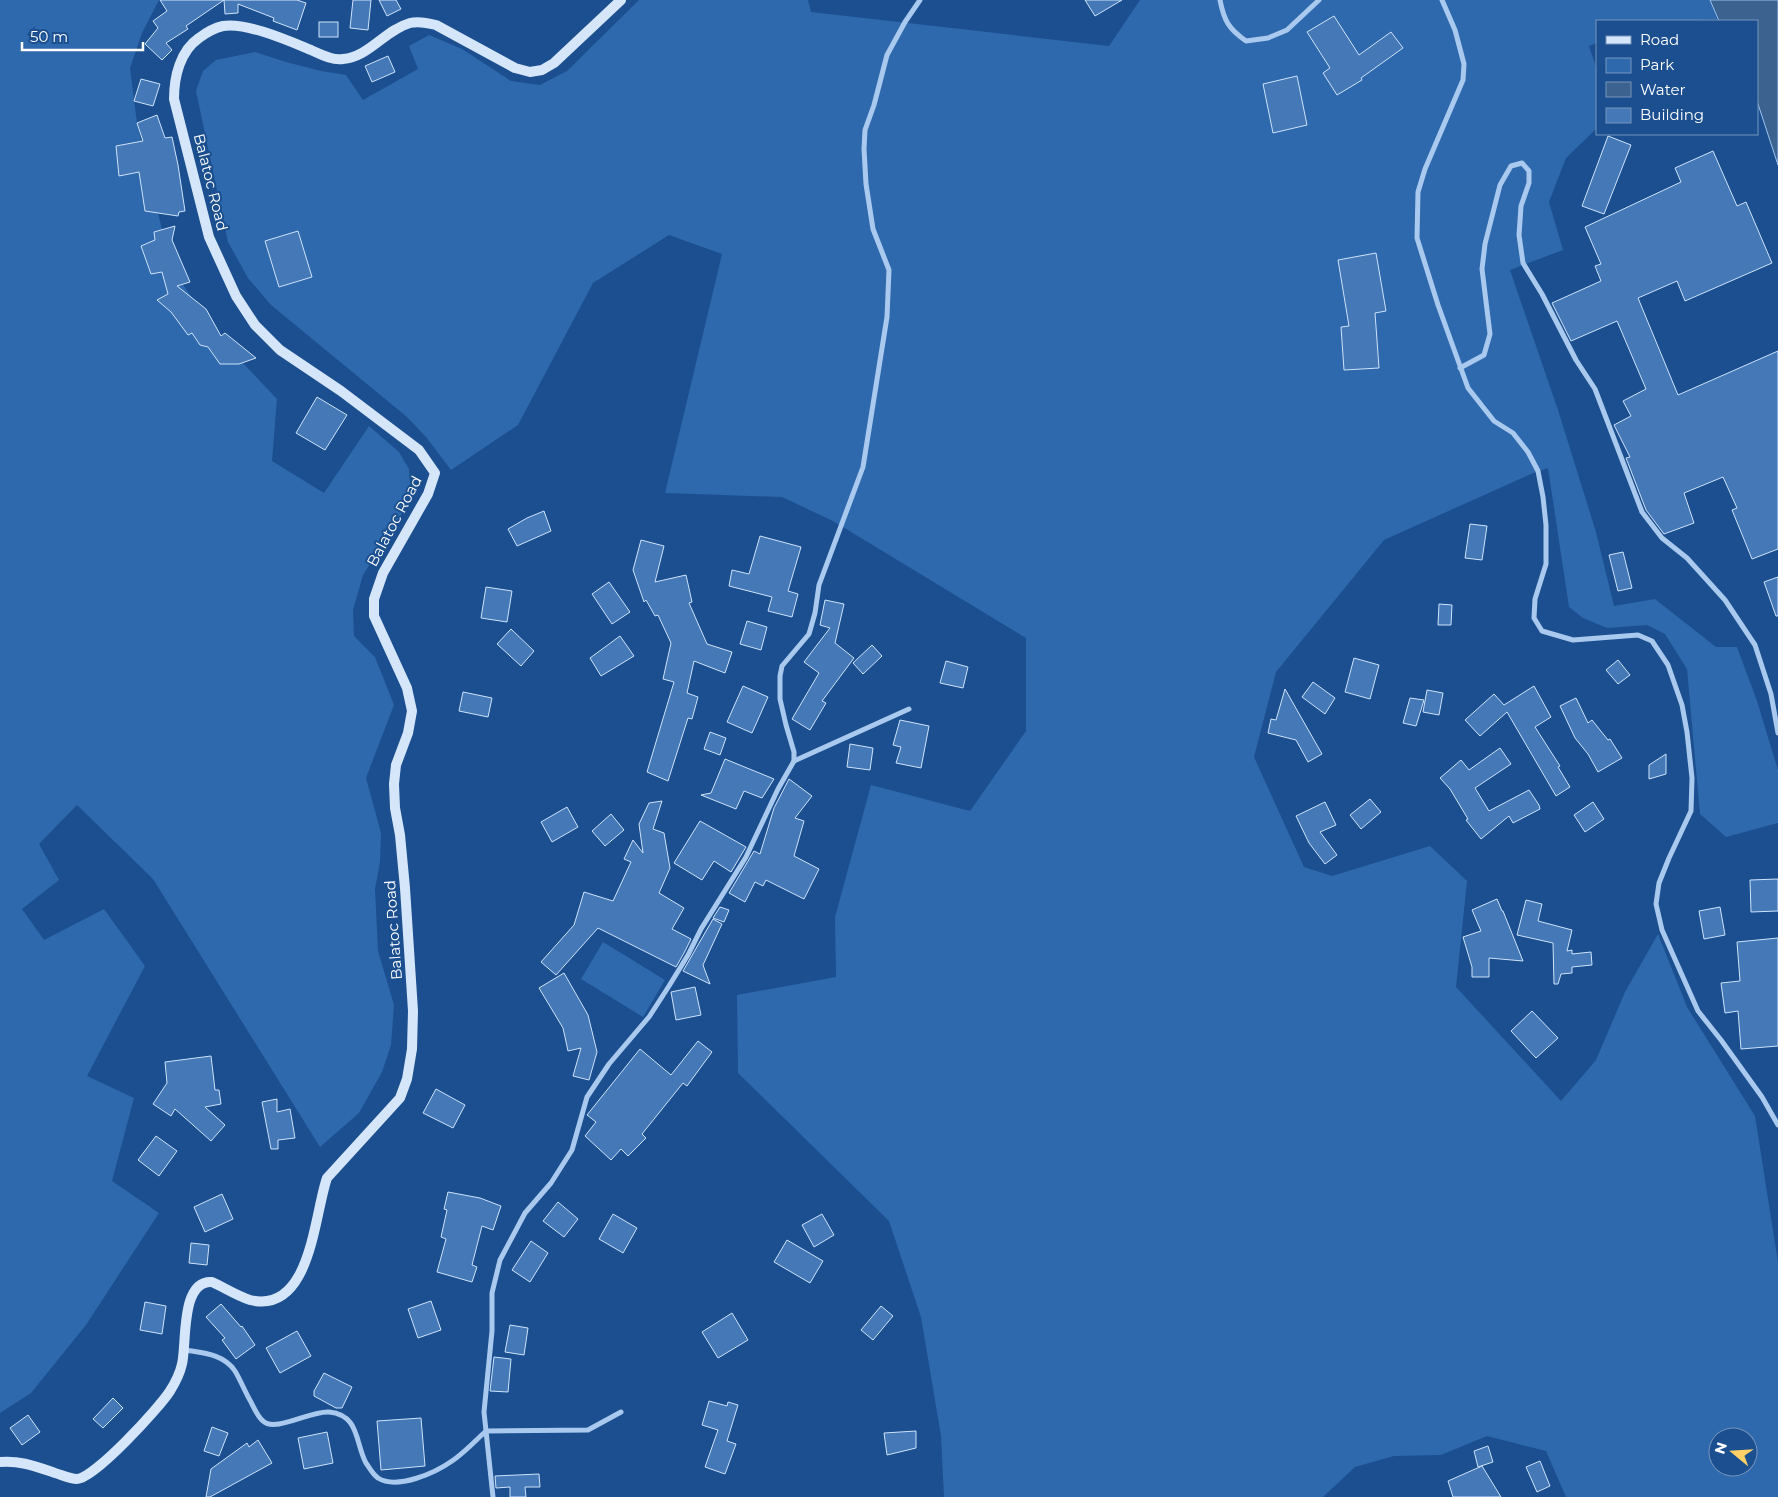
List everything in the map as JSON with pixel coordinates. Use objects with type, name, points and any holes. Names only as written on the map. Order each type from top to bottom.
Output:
[{"type":"main road","name":"Balatoc Road","points":[[0,1462],[19,1462],[76,1479],[88,1476],[105,1462],[158,1407],[169,1392],[179,1374],[185,1350],[185,1323],[188,1306],[200,1285],[212,1282],[233,1293],[256,1301],[271,1300],[289,1291],[296,1283],[310,1250],[327,1178],[400,1098],[408,1079],[412,1049],[413,1011],[404,870],[395,808],[394,784],[396,764],[408,733],[412,711],[407,688],[374,616],[374,600],[383,574],[428,494],[436,474],[420,450],[384,422],[280,350],[255,326],[236,296],[209,237],[174,99],[174,87],[182,58],[195,41],[210,30],[224,26],[240,26],[342,60],[365,51],[410,23],[424,22],[443,28],[514,68],[530,72],[542,70],[554,63],[621,0]]},
{"type":"street","points":[[493,1497],[484,1412],[492,1331],[492,1293],[500,1260],[525,1212],[551,1183],[572,1150],[587,1097],[609,1064],[650,1017],[679,970],[701,929],[746,857],[778,789],[794,761],[794,752],[780,698],[782,666],[809,634],[819,585],[863,467],[887,317],[889,270],[873,229],[866,184],[865,130],[874,105],[887,55],[905,22],[920,0]]},
{"type":"street","points":[[1220,0],[1223,15],[1233,32],[1246,41],[1268,38],[1287,30],[1319,0]]},
{"type":"street","points":[[1442,0],[1455,30],[1464,64],[1462,80],[1425,169],[1418,192],[1417,238],[1468,388],[1494,421],[1513,434],[1528,452],[1538,471],[1544,496],[1546,564],[1535,599],[1534,618],[1542,631],[1573,640],[1638,635],[1652,641],[1668,666],[1682,705],[1692,778],[1691,811],[1669,858],[1660,883],[1656,904],[1662,930],[1698,1011],[1762,1097],[1778,1125]]},
{"type":"street","points":[[1460,368],[1484,355],[1488,345],[1490,334],[1482,269],[1485,244],[1500,185],[1511,166],[1522,163],[1529,171],[1529,183],[1521,206],[1519,235],[1523,263],[1542,294],[1576,360],[1595,389],[1642,512],[1662,538],[1686,558],[1725,600],[1755,645],[1771,694],[1778,733]]},
{"type":"street","points":[[794,761],[908,709]]},
{"type":"street","points":[[185,1350],[217,1356],[227,1363],[235,1371],[263,1422],[277,1424],[317,1412],[329,1412],[347,1419],[354,1426],[365,1461],[376,1477],[388,1482],[404,1481],[426,1475],[452,1461],[486,1431],[588,1430],[621,1412]]},
{"type":"green space","points":[[0,0],[159,0],[142,33],[130,68],[137,123],[171,268],[224,343],[277,399],[272,461],[324,493],[369,426],[399,452],[409,469],[410,484],[404,510],[363,575],[353,610],[354,636],[375,657],[394,705],[366,778],[381,833],[380,862],[375,889],[378,951],[394,1005],[391,1045],[382,1072],[359,1113],[320,1147],[153,879],[77,805],[39,844],[59,880],[22,909],[44,940],[104,909],[145,966],[87,1076],[134,1098],[112,1181],[159,1213],[86,1325],[31,1393],[0,1413]]},
{"type":"green space","points":[[639,0],[808,0],[811,12],[1109,46],[1140,0],[1710,0],[1717,19],[1596,20],[1596,43],[1589,46],[1596,67],[1596,129],[1566,158],[1549,202],[1563,250],[1510,270],[1558,410],[1596,532],[1614,606],[1655,599],[1716,647],[1737,647],[1757,701],[1778,770],[1778,823],[1726,837],[1700,814],[1687,669],[1665,634],[1647,625],[1607,628],[1583,618],[1569,607],[1548,468],[1384,540],[1276,672],[1254,757],[1304,867],[1332,876],[1430,846],[1467,881],[1456,987],[1561,1101],[1596,1060],[1625,992],[1658,934],[1687,1007],[1755,1116],[1778,1262],[1778,1497],[1566,1497],[1546,1451],[1487,1436],[1441,1455],[1394,1456],[1355,1467],[1323,1497],[944,1497],[941,1436],[921,1317],[889,1221],[738,1073],[737,995],[836,977],[835,917],[871,785],[970,811],[1026,731],[1026,638],[833,521],[782,497],[665,493],[722,254],[669,235],[593,283],[518,425],[451,470],[426,437],[407,417],[271,305],[248,278],[228,242],[196,91],[203,71],[216,60],[255,52],[321,71],[346,75],[363,100],[418,69],[409,46],[429,35],[462,49],[511,81],[540,85],[567,71]]},
{"type":"green space","points":[[603,942],[665,980],[643,1017],[581,979]]},
{"type":"water","points":[[1710,0],[1778,0],[1778,165],[1758,104],[1758,20],[1719,20]]},
{"type":"building","points":[[160,0],[224,0],[186,26],[188,29],[166,43],[172,50],[162,60],[145,44],[158,28],[153,21],[167,11]]},
{"type":"building","points":[[224,0],[297,0],[306,3],[297,30],[273,21],[274,18],[238,4],[238,13],[225,14]]},
{"type":"building","points":[[353,0],[371,0],[368,30],[350,28]]},
{"type":"building","points":[[379,0],[396,0],[401,9],[387,16]]},
{"type":"building","points":[[1085,0],[1122,0],[1095,16]]},
{"type":"building","points":[[1334,16],[1359,55],[1391,32],[1403,48],[1361,78],[1362,80],[1337,95],[1323,73],[1330,68],[1307,32]]},
{"type":"building","points":[[319,22],[338,22],[338,37],[319,37]]},
{"type":"building","points":[[388,56],[395,72],[372,82],[365,66]]},
{"type":"building","points":[[1297,76],[1307,125],[1273,133],[1263,84]]},
{"type":"building","points":[[141,79],[160,84],[153,106],[134,101]]},
{"type":"building","points":[[157,115],[165,138],[172,137],[178,165],[185,211],[179,212],[178,216],[145,211],[139,172],[119,176],[116,146],[143,141],[137,123]]},
{"type":"building","points":[[1608,136],[1631,145],[1604,214],[1582,206]]},
{"type":"building","points":[[1713,151],[1737,206],[1746,202],[1772,263],[1685,301],[1677,281],[1638,298],[1678,395],[1778,351],[1778,549],[1752,559],[1732,510],[1737,508],[1723,477],[1684,493],[1694,523],[1664,534],[1646,510],[1626,458],[1630,457],[1614,425],[1631,416],[1623,401],[1646,389],[1617,321],[1571,341],[1552,303],[1601,281],[1595,266],[1601,264],[1585,227],[1681,182],[1675,168]]},
{"type":"building","points":[[175,226],[172,240],[190,282],[177,286],[206,309],[221,336],[225,333],[256,358],[239,364],[220,364],[208,347],[200,345],[192,333],[188,335],[171,312],[157,300],[168,294],[162,272],[151,274],[141,246],[155,240],[154,232]]},
{"type":"building","points":[[298,231],[312,277],[279,287],[265,241]]},
{"type":"building","points":[[1376,253],[1386,311],[1375,313],[1379,368],[1344,370],[1341,327],[1349,326],[1338,260]]},
{"type":"building","points":[[317,397],[347,415],[325,450],[296,433]]},
{"type":"building","points":[[544,511],[551,531],[517,546],[508,529]]},
{"type":"building","points":[[1470,524],[1487,526],[1482,560],[1465,558]]},
{"type":"building","points":[[760,536],[801,547],[788,591],[798,594],[792,617],[768,611],[772,597],[729,586],[732,570],[749,574]]},
{"type":"building","points":[[641,540],[664,546],[655,582],[686,575],[692,602],[689,603],[707,644],[732,652],[725,673],[694,661],[687,693],[698,697],[692,719],[688,718],[668,781],[647,772],[674,682],[663,679],[671,643],[658,615],[655,616],[646,600],[644,602],[633,570]]},
{"type":"building","points":[[1623,552],[1632,588],[1618,591],[1609,555]]},
{"type":"building","points":[[1778,577],[1778,616],[1776,616],[1764,582]]},
{"type":"building","points":[[609,582],[630,612],[612,624],[592,594]]},
{"type":"building","points":[[486,587],[512,591],[507,622],[481,618]]},
{"type":"building","points":[[825,600],[844,604],[835,643],[854,658],[822,701],[826,703],[810,730],[792,719],[819,673],[804,662],[830,628],[820,625]]},
{"type":"building","points":[[1439,604],[1452,605],[1451,625],[1438,625]]},
{"type":"building","points":[[747,621],[767,627],[761,650],[740,644]]},
{"type":"building","points":[[511,629],[534,651],[521,666],[497,644]]},
{"type":"building","points":[[620,636],[634,656],[601,676],[590,658]]},
{"type":"building","points":[[872,645],[882,656],[863,674],[853,663]]},
{"type":"building","points":[[1354,658],[1379,665],[1370,699],[1345,692]]},
{"type":"building","points":[[1618,660],[1630,675],[1618,684],[1606,670]]},
{"type":"building","points":[[946,661],[968,667],[963,688],[940,683]]},
{"type":"building","points":[[1313,682],[1335,698],[1325,714],[1302,697]]},
{"type":"building","points":[[743,686],[768,697],[752,733],[727,722]]},
{"type":"building","points":[[1534,686],[1551,717],[1535,727],[1560,766],[1558,767],[1570,787],[1556,796],[1507,712],[1480,736],[1465,720],[1494,694],[1504,705]]},
{"type":"building","points":[[1285,689],[1322,754],[1308,762],[1296,740],[1268,733],[1271,719],[1276,720]]},
{"type":"building","points":[[1427,690],[1443,693],[1439,715],[1423,712]]},
{"type":"building","points":[[463,692],[492,698],[488,717],[459,711]]},
{"type":"building","points":[[1410,698],[1424,700],[1416,726],[1403,723]]},
{"type":"building","points":[[1576,698],[1588,723],[1592,720],[1608,740],[1610,739],[1622,758],[1598,772],[1588,754],[1575,738],[1560,706]]},
{"type":"building","points":[[900,720],[929,726],[921,768],[896,763],[901,747],[893,745]]},
{"type":"building","points":[[710,732],[726,738],[720,755],[704,749]]},
{"type":"building","points":[[850,744],[873,748],[870,770],[847,767]]},
{"type":"building","points":[[1500,748],[1511,764],[1475,788],[1489,811],[1529,790],[1540,809],[1513,823],[1509,816],[1481,839],[1466,820],[1468,819],[1450,789],[1440,778],[1461,760],[1469,770]]},
{"type":"building","points":[[1666,754],[1666,774],[1649,779],[1649,765]]},
{"type":"building","points":[[725,759],[774,779],[762,798],[744,791],[736,809],[701,795],[711,793]]},
{"type":"building","points":[[789,779],[812,796],[795,818],[804,821],[794,856],[819,869],[804,899],[766,880],[763,886],[755,882],[745,902],[729,893],[754,851],[760,854],[774,808]]},
{"type":"building","points":[[1370,799],[1381,812],[1361,829],[1350,815]]},
{"type":"building","points":[[662,801],[653,829],[664,833],[670,868],[659,893],[684,908],[672,929],[691,939],[676,967],[598,928],[556,975],[541,962],[574,925],[584,892],[613,901],[631,862],[624,859],[633,840],[643,853],[639,824],[649,803]]},
{"type":"building","points":[[1325,802],[1336,825],[1320,832],[1337,855],[1325,864],[1309,843],[1296,816]]},
{"type":"building","points":[[1593,802],[1604,819],[1585,832],[1574,815]]},
{"type":"building","points":[[567,807],[578,827],[552,842],[541,822]]},
{"type":"building","points":[[611,814],[624,830],[605,846],[592,831]]},
{"type":"building","points":[[700,821],[746,847],[731,872],[714,861],[702,880],[674,863]]},
{"type":"building","points":[[1778,879],[1778,911],[1751,912],[1750,880]]},
{"type":"building","points":[[1497,899],[1523,961],[1489,958],[1489,977],[1472,977],[1472,967],[1463,937],[1481,931],[1472,910]]},
{"type":"building","points":[[1526,900],[1542,904],[1538,921],[1572,930],[1567,951],[1572,950],[1572,954],[1591,952],[1592,965],[1572,967],[1572,973],[1561,974],[1558,984],[1554,984],[1553,943],[1517,935]]},
{"type":"building","points":[[720,907],[729,910],[724,922],[713,918]]},
{"type":"building","points":[[1720,907],[1725,935],[1704,939],[1699,911]]},
{"type":"building","points":[[713,919],[722,924],[703,965],[710,984],[683,971]]},
{"type":"building","points":[[1778,938],[1778,1046],[1741,1049],[1738,1011],[1725,1013],[1721,983],[1740,981],[1737,942]]},
{"type":"building","points":[[564,973],[588,1015],[597,1052],[589,1080],[573,1076],[581,1048],[568,1051],[563,1028],[539,988]]},
{"type":"building","points":[[695,987],[701,1015],[676,1020],[671,992]]},
{"type":"building","points":[[1532,1011],[1558,1038],[1536,1058],[1511,1031]]},
{"type":"building","points":[[698,1041],[712,1052],[687,1086],[683,1083],[642,1134],[646,1138],[628,1156],[621,1149],[611,1160],[585,1136],[596,1122],[587,1115],[640,1049],[671,1075]]},
{"type":"building","points":[[211,1056],[215,1090],[219,1090],[221,1104],[205,1107],[225,1125],[211,1141],[175,1109],[171,1116],[153,1104],[167,1083],[165,1062]]},
{"type":"building","points":[[436,1089],[465,1105],[453,1128],[423,1113]]},
{"type":"building","points":[[277,1099],[277,1112],[290,1109],[295,1138],[278,1140],[278,1149],[271,1149],[262,1102]]},
{"type":"building","points":[[156,1136],[177,1151],[159,1176],[138,1160]]},
{"type":"building","points":[[448,1192],[480,1198],[501,1206],[493,1230],[482,1226],[472,1265],[477,1267],[472,1282],[437,1272],[446,1239],[441,1237],[447,1210],[444,1209]]},
{"type":"building","points":[[222,1194],[233,1219],[205,1232],[194,1207]]},
{"type":"building","points":[[558,1202],[578,1219],[564,1237],[543,1221]]},
{"type":"building","points":[[613,1214],[637,1228],[623,1253],[599,1239]]},
{"type":"building","points":[[822,1214],[834,1235],[814,1247],[802,1225]]},
{"type":"building","points":[[787,1240],[823,1261],[810,1283],[774,1262]]},
{"type":"building","points":[[531,1241],[548,1253],[530,1282],[512,1270]]},
{"type":"building","points":[[191,1243],[209,1245],[207,1265],[189,1263]]},
{"type":"building","points":[[431,1301],[441,1330],[418,1338],[408,1309]]},
{"type":"building","points":[[145,1302],[166,1306],[162,1334],[140,1330]]},
{"type":"building","points":[[221,1304],[242,1326],[255,1345],[236,1359],[222,1340],[225,1338],[206,1317]]},
{"type":"building","points":[[881,1306],[893,1316],[873,1340],[861,1330]]},
{"type":"building","points":[[732,1313],[748,1340],[718,1358],[702,1332]]},
{"type":"building","points":[[510,1325],[528,1328],[524,1355],[505,1352]]},
{"type":"building","points":[[297,1331],[311,1356],[280,1373],[266,1348]]},
{"type":"building","points":[[494,1357],[511,1359],[508,1392],[490,1391]]},
{"type":"building","points":[[324,1373],[352,1387],[342,1408],[336,1408],[314,1396],[314,1391]]},
{"type":"building","points":[[113,1398],[123,1408],[103,1428],[93,1419]]},
{"type":"building","points":[[709,1401],[727,1406],[728,1402],[738,1405],[727,1441],[736,1444],[725,1474],[705,1467],[718,1430],[702,1425]]},
{"type":"building","points":[[28,1415],[40,1432],[22,1445],[10,1428]]},
{"type":"building","points":[[421,1418],[425,1466],[381,1470],[377,1421]]},
{"type":"building","points":[[212,1427],[228,1433],[219,1456],[204,1451]]},
{"type":"building","points":[[916,1431],[916,1448],[887,1455],[884,1433]]},
{"type":"building","points":[[327,1432],[333,1463],[304,1469],[298,1438]]},
{"type":"building","points":[[258,1440],[272,1463],[210,1497],[206,1497],[211,1469],[247,1443],[249,1447]]},
{"type":"building","points":[[1488,1446],[1493,1462],[1478,1467],[1474,1451]]},
{"type":"building","points":[[1540,1461],[1550,1486],[1537,1492],[1526,1467]]},
{"type":"building","points":[[1482,1466],[1501,1497],[1453,1497],[1448,1481]]},
{"type":"building","points":[[539,1474],[540,1487],[525,1487],[526,1497],[510,1497],[510,1487],[496,1488],[495,1476]]}]
